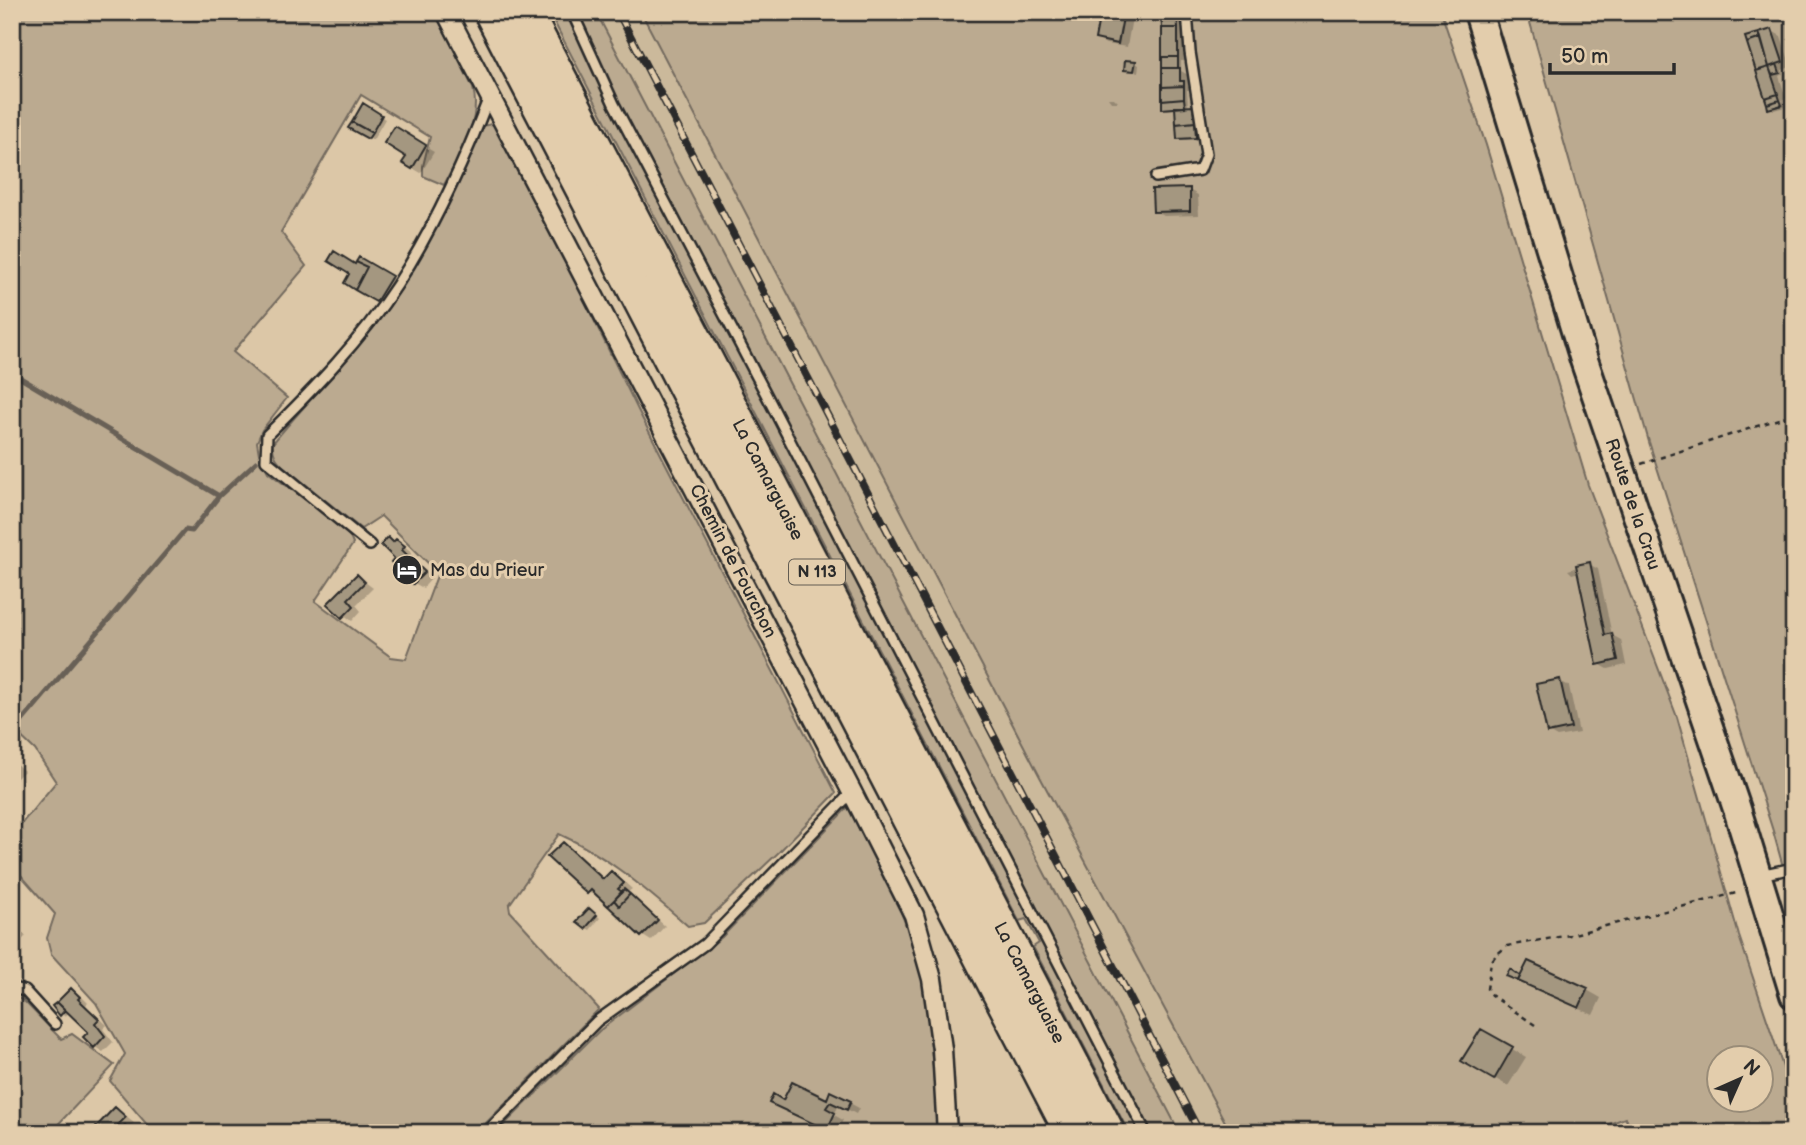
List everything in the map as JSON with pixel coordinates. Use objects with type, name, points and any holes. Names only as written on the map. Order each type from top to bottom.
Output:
[{"type":"highway","name":"La Camarguaise","points":[[491,12],[1072,1133]]},
{"type":"highway","name":"La Camarguaise","points":[[525,12],[1108,1133]]},
{"type":"main road","name":"Route de la Crau","points":[[1478,12],[1580,347],[1737,809],[1794,995]]},
{"type":"street","name":"Chemin de Fourchon","points":[[446,12],[914,915],[932,979],[942,1049],[947,1133]]},
{"type":"lane","points":[[572,12],[614,104],[1146,1133]]},
{"type":"lane","points":[[1156,177],[1200,170],[1206,154],[1190,52],[1187,12]]},
{"type":"lane","points":[[370,545],[266,460],[267,435],[313,390],[396,286],[450,189],[471,146],[490,96]]},
{"type":"lane","points":[[486,1133],[597,1021],[705,944],[852,792]]},
{"type":"lane","points":[[1759,881],[1794,868]]},
{"type":"lane","points":[[12,988],[25,991],[55,1024]]},
{"type":"path","points":[[1622,470],[1794,414]]},
{"type":"path","points":[[1535,1025],[1487,989],[1487,974],[1491,962],[1507,946],[1570,935],[1759,881]]},
{"type":"shaded area","points":[[12,12],[435,12],[473,88],[475,100],[468,138],[444,185],[423,176],[430,137],[361,95],[281,232],[306,266],[233,352],[287,398],[262,430],[257,442],[259,454],[268,472],[342,527],[353,544],[315,601],[391,657],[406,659],[438,573],[381,516],[361,529],[283,466],[275,456],[273,443],[355,350],[397,296],[450,201],[483,126],[499,126],[639,412],[836,793],[704,923],[688,926],[611,863],[559,834],[509,905],[510,911],[599,1009],[476,1133],[154,1133],[110,1081],[125,1054],[96,1003],[51,954],[47,938],[55,914],[12,865],[12,835],[56,782],[35,750],[12,728]]},
{"type":"shaded area","points":[[549,12],[596,12],[1180,1133],[1129,1133],[1033,947],[1039,943],[1026,919],[1019,921]]},
{"type":"shaded area","points":[[596,12],[641,12],[1038,773],[1231,1133],[1180,1133]]},
{"type":"shaded area","points":[[641,12],[1441,12],[1486,145],[1588,485],[1677,717],[1739,936],[1794,1100],[1794,1133],[1634,1133],[1625,1118],[1585,1133],[1231,1133],[1038,773]]},
{"type":"shaded area","points":[[1527,12],[1794,12],[1794,906],[1773,831],[1649,442]]},
{"type":"shaded area","points":[[853,806],[891,885],[924,974],[939,1133],[496,1133],[599,1031],[722,937],[848,807]]},
{"type":"shaded area","points":[[12,995],[24,1001],[61,1039],[72,1034],[114,1065],[50,1133],[12,1133]]},
{"type":"building","points":[[1100,12],[1124,12],[1118,44],[1095,39]]},
{"type":"building","points":[[1161,12],[1177,12],[1178,28],[1162,28]]},
{"type":"building","points":[[1162,28],[1178,28],[1178,57],[1162,57]]},
{"type":"building","points":[[1772,29],[1783,62],[1769,67],[1759,33]]},
{"type":"building","points":[[1759,33],[1761,38],[1747,43],[1745,37]]},
{"type":"building","points":[[1761,38],[1769,67],[1756,71],[1747,43]]},
{"type":"building","points":[[1162,57],[1178,57],[1178,68],[1162,68]]},
{"type":"building","points":[[1125,60],[1136,61],[1134,71],[1124,70]]},
{"type":"building","points":[[1777,64],[1780,73],[1772,75],[1769,67]]},
{"type":"building","points":[[1769,67],[1778,94],[1765,98],[1756,71]]},
{"type":"building","points":[[1162,68],[1180,68],[1180,81],[1184,81],[1184,86],[1162,87]]},
{"type":"building","points":[[1184,86],[1184,98],[1162,100],[1162,87]]},
{"type":"building","points":[[1778,94],[1780,100],[1767,104],[1765,98]]},
{"type":"building","points":[[1184,98],[1185,107],[1162,109],[1162,100]]},
{"type":"building","points":[[1780,100],[1782,105],[1768,109],[1767,104]]},
{"type":"building","points":[[363,103],[382,115],[372,133],[352,122]]},
{"type":"building","points":[[1194,106],[1195,122],[1176,124],[1175,107]]},
{"type":"building","points":[[352,122],[372,133],[368,139],[348,128]]},
{"type":"building","points":[[1195,122],[1196,138],[1177,139],[1176,124]]},
{"type":"building","points":[[395,126],[426,145],[412,169],[402,163],[406,157],[384,143]]},
{"type":"building","points":[[1190,188],[1190,211],[1153,212],[1152,189]]},
{"type":"building","points":[[334,251],[355,264],[356,262],[367,267],[355,290],[344,283],[349,274],[328,261]]},
{"type":"building","points":[[359,257],[392,276],[376,302],[355,290],[367,267],[356,262]]},
{"type":"building","points":[[388,537],[405,546],[402,550],[425,572],[413,584],[391,562],[394,558],[381,545]]},
{"type":"building","points":[[1590,562],[1605,635],[1612,633],[1618,660],[1597,665],[1576,565]]},
{"type":"building","points":[[357,574],[365,582],[348,599],[354,606],[342,618],[327,604]]},
{"type":"building","points":[[1560,679],[1571,728],[1547,733],[1536,684]]},
{"type":"building","points":[[563,842],[603,879],[611,871],[624,883],[618,889],[622,892],[608,906],[591,890],[587,894],[547,857]]},
{"type":"building","points":[[624,889],[630,894],[619,906],[614,900]]},
{"type":"building","points":[[630,894],[658,920],[641,937],[608,906],[614,900],[619,906]]},
{"type":"building","points":[[589,908],[597,915],[585,929],[576,922]]},
{"type":"building","points":[[1528,961],[1588,988],[1579,1008],[1518,981]]},
{"type":"building","points":[[1510,969],[1520,976],[1518,981],[1506,976]]},
{"type":"building","points":[[71,988],[80,997],[78,999],[99,1019],[95,1023],[105,1036],[94,1048],[83,1037],[88,1032],[57,1002]]},
{"type":"building","points":[[57,1002],[65,1010],[60,1016],[52,1006]]},
{"type":"building","points":[[1481,1029],[1513,1047],[1494,1080],[1461,1061]]},
{"type":"building","points":[[792,1082],[827,1099],[830,1091],[851,1101],[847,1110],[830,1102],[826,1108],[835,1113],[827,1130],[769,1103],[773,1094],[783,1100]]},
{"type":"building","points":[[115,1107],[126,1117],[118,1125],[122,1128],[125,1125],[133,1133],[100,1133],[95,1128]]},
{"type":"waterway","points":[[12,373],[219,496]]},
{"type":"waterway","points":[[12,733],[185,530],[192,531],[219,496],[256,462]]},
{"type":"railway","points":[[618,12],[1200,1133]]},
{"type":"place","name":"Mas du Prieur","points":[[407,570]]}]
